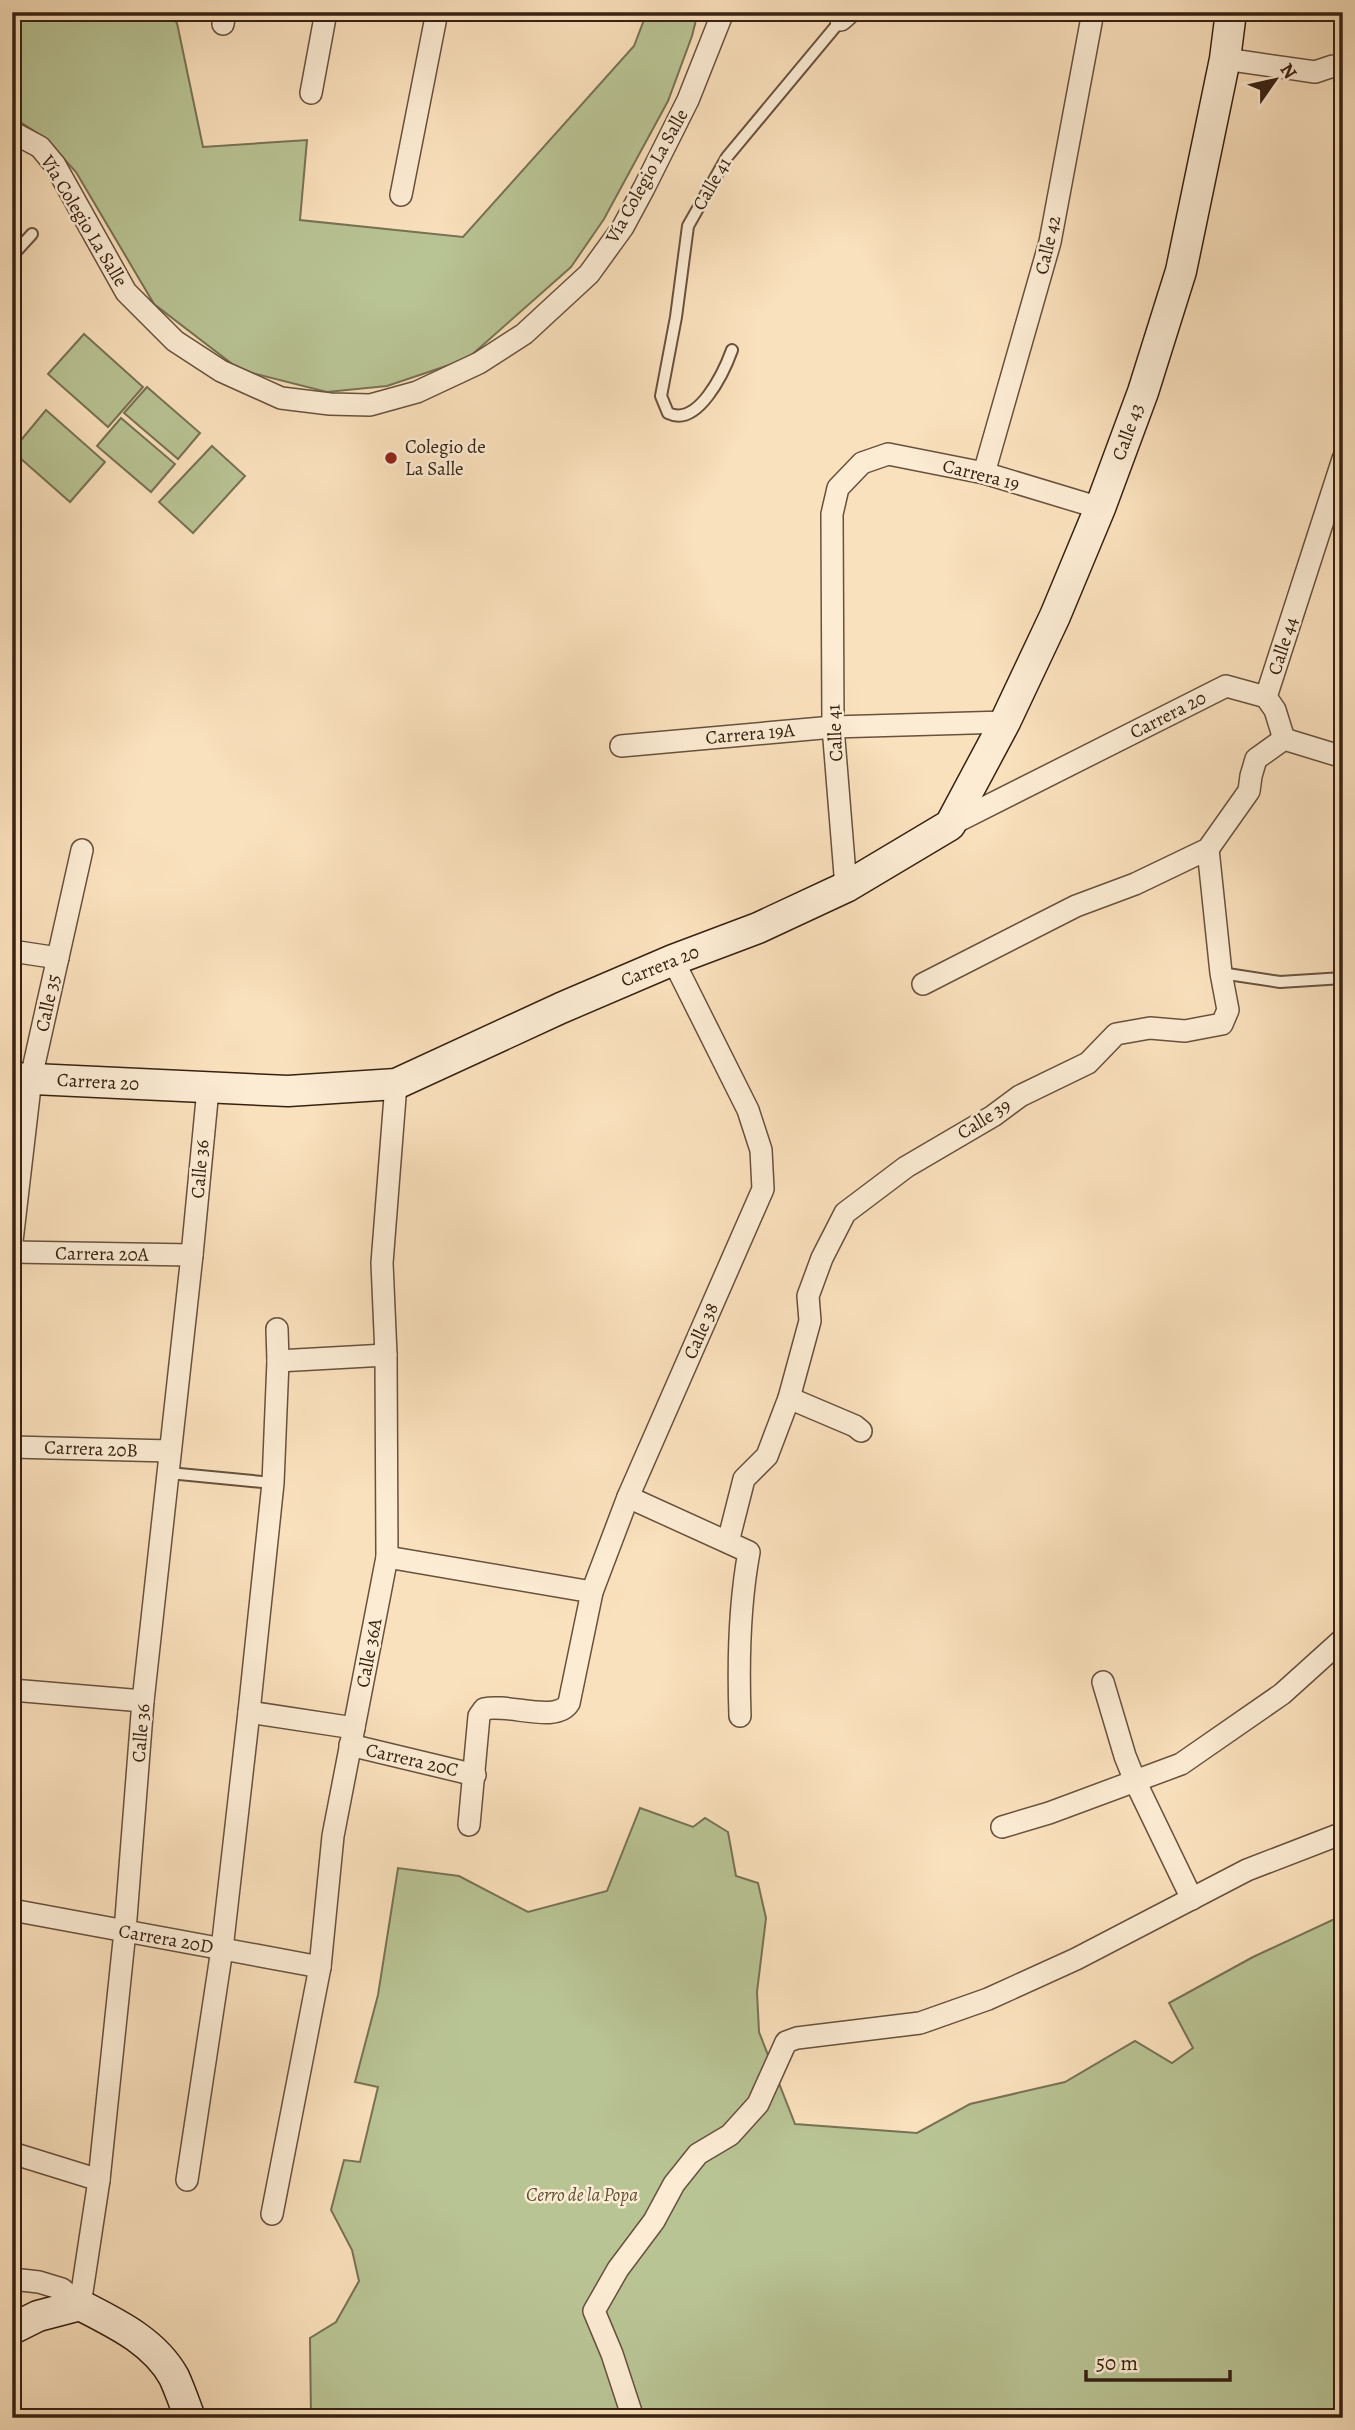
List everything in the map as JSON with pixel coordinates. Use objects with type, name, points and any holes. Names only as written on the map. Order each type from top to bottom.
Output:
[{"type":"street","points":[[311,93],[327,12]]},
{"type":"street","points":[[401,195],[437,12]]},
{"type":"street","name":"Vía Colegio La Salle","points":[[12,132],[40,148],[55,165],[127,292],[175,341],[221,372],[281,398],[330,404],[370,405],[417,392],[479,363],[524,334],[589,274],[623,227],[644,188],[688,100],[723,12]]},
{"type":"street","name":"Calle 42","points":[[984,473],[1050,242],[1093,12]]},
{"type":"street","name":"Calle 43","points":[[950,825],[1005,722],[1055,616],[1100,508],[1143,392],[1180,274],[1225,59],[1231,12]]},
{"type":"street","points":[[1225,59],[1315,72],[1333,66],[1343,67]]},
{"type":"street","name":"Carrera 19","points":[[862,463],[888,454],[984,473],[1100,508]]},
{"type":"street","name":"Calle 44","points":[[1284,738],[1275,710],[1266,697],[1343,459]]},
{"type":"street","name":"Calle 41","points":[[846,887],[832,727],[832,514],[838,488],[862,463]]},
{"type":"street","name":"Carrera 20","points":[[22,1078],[288,1091],[396,1084],[561,1008],[673,960],[758,928],[846,887],[950,825],[1226,686],[1266,697]]},
{"type":"street","name":"Carrera 19A","points":[[621,746],[832,727],[1005,722]]},
{"type":"street","points":[[923,984],[1076,906],[1135,884],[1208,849],[1249,791],[1256,759],[1284,738],[1343,757]]},
{"type":"street","name":"Calle 39","points":[[789,1398],[810,1321],[808,1296],[822,1258],[845,1213],[906,1167],[993,1116],[1020,1096],[1088,1063],[1116,1034],[1150,1028],[1185,1031],[1222,1024],[1228,1010],[1221,972],[1208,849]]},
{"type":"street","name":"Calle 35","points":[[12,1241],[22,1078],[58,958],[82,850]]},
{"type":"street","points":[[12,951],[58,958]]},
{"type":"street","name":"Calle 38","points":[[475,1775],[480,1716],[484,1709],[496,1706],[555,1714],[565,1710],[569,1703],[593,1592],[628,1497],[763,1189],[761,1150],[748,1110],[673,960]]},
{"type":"street","name":"Calle 36A","points":[[272,2214],[320,1967],[333,1836],[387,1557],[386,1355],[382,1263],[396,1084]]},
{"type":"street","name":"Calle 36","points":[[80,2305],[99,2180],[125,1931],[143,1701],[208,1089]]},
{"type":"street","name":"Carrera 20A","points":[[12,1252],[192,1255]]},
{"type":"street","points":[[187,2180],[222,1949],[250,1712],[273,1483],[277,1329]]},
{"type":"street","points":[[278,1360],[386,1355]]},
{"type":"street","points":[[728,1542],[744,1479],[767,1456],[789,1398],[861,1431]]},
{"type":"street","name":"Carrera 20B","points":[[12,1447],[169,1462]]},
{"type":"street","points":[[628,1497],[749,1552],[742,1587],[738,1657],[740,1716]]},
{"type":"street","points":[[387,1557],[593,1592]]},
{"type":"street","points":[[1002,1827],[1049,1813],[1181,1764],[1282,1694],[1343,1639]]},
{"type":"street","points":[[1103,1682],[1135,1781],[1192,1899]]},
{"type":"street","points":[[12,1690],[143,1701]]},
{"type":"street","name":"Carrera 20C","points":[[250,1712],[352,1737],[475,1775]]},
{"type":"street","points":[[469,1825],[475,1775]]},
{"type":"street","points":[[633,2418],[612,2354],[594,2311],[618,2269],[654,2221],[674,2184],[698,2154],[730,2135],[758,2104],[786,2042],[797,2038],[920,2023],[977,2003],[1076,1959],[1247,1871],[1343,1833]]},
{"type":"street","name":"Carrera 20D","points":[[12,1910],[320,1967]]},
{"type":"street","points":[[12,2153],[99,2180]]},
{"type":"street","points":[[12,2279],[39,2282],[62,2289],[80,2305],[130,2331],[155,2353],[173,2376],[190,2418]]},
{"type":"street","points":[[12,2329],[38,2316],[80,2305]]},
{"type":"lane","name":"Calle 41","points":[[732,350],[724,372],[710,394],[688,414],[677,416],[668,412],[661,397],[676,317],[688,226],[727,157],[846,16]]},
{"type":"lane","points":[[12,256],[32,234]]},
{"type":"lane","points":[[1221,972],[1280,982],[1343,978]]},
{"type":"lane","points":[[169,1462],[273,1483]]},
{"type":"green space","points":[[12,12],[166,12],[177,23],[203,147],[307,140],[300,220],[463,237],[634,46],[647,12],[698,12],[668,101],[604,219],[571,267],[467,359],[387,386],[327,392],[240,370],[154,304],[76,172],[45,138],[20,122],[12,121]]},
{"type":"green space","points":[[84,334],[143,387],[108,427],[48,374]]},
{"type":"green space","points":[[147,387],[200,433],[178,459],[124,413]]},
{"type":"green space","points":[[46,410],[105,462],[70,502],[12,451]]},
{"type":"green space","points":[[121,418],[175,464],[151,492],[97,446]]},
{"type":"green space","points":[[212,446],[245,476],[193,533],[159,502]]},
{"type":"green space","name":"Cerro de la Popa","points":[[640,1808],[693,1827],[705,1818],[728,1832],[736,1876],[758,1883],[766,1918],[757,1992],[759,2032],[795,2124],[917,2133],[970,2104],[1065,2082],[1135,2041],[1172,2063],[1193,2048],[1169,2003],[1253,1957],[1343,1915],[1343,2418],[311,2418],[310,2338],[336,2322],[359,2281],[352,2250],[331,2210],[344,2160],[360,2162],[378,2087],[355,2082],[378,1995],[398,1868],[459,1876],[528,1912],[607,1891]]},
{"type":"place","name":"Colegio de La Salle","points":[[391,458]]}]
